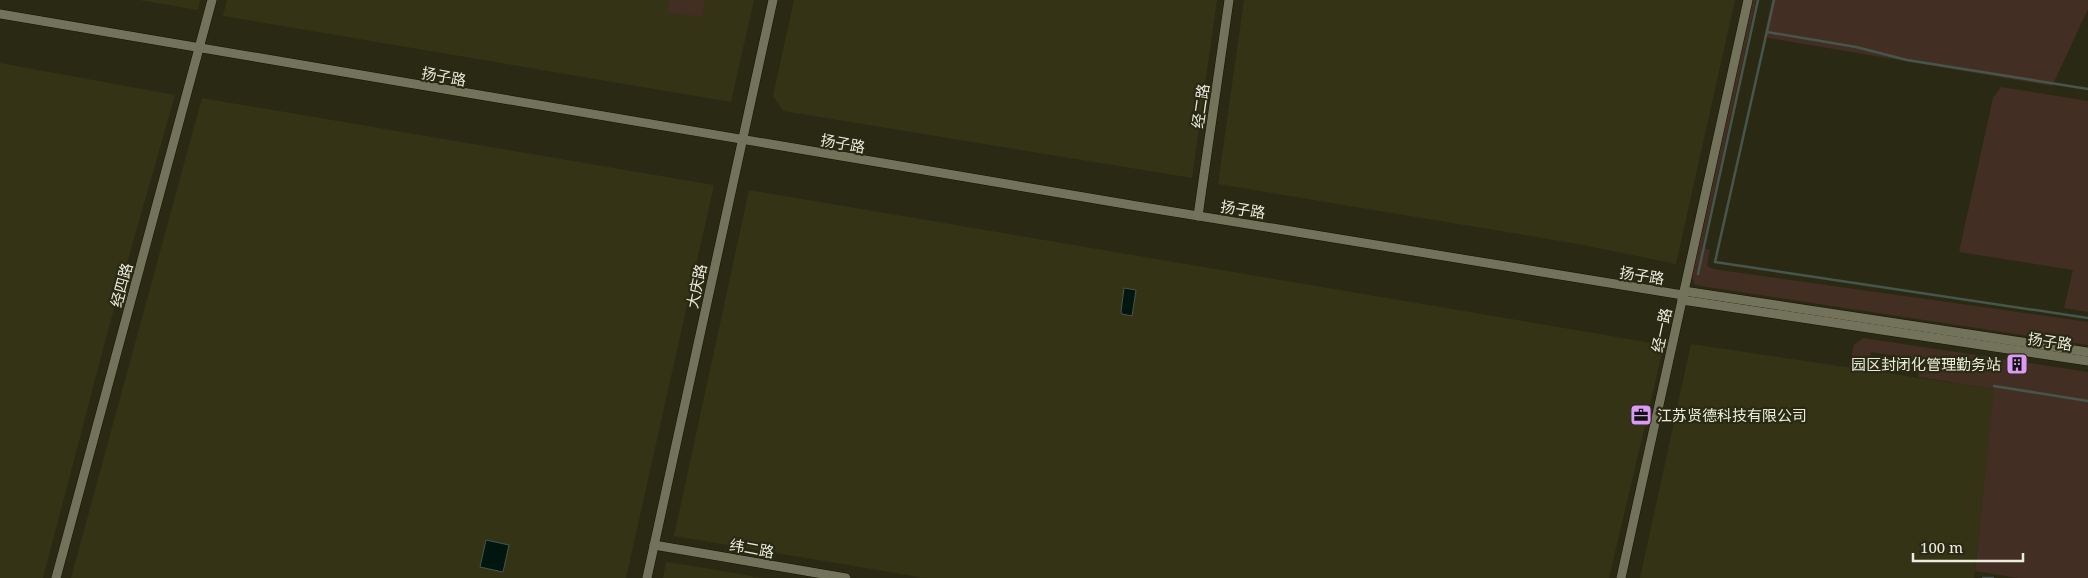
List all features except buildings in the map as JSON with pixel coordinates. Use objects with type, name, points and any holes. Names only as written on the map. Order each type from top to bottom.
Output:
[{"type":"street","name":"经四路","points":[[56,578],[212,0]]},
{"type":"street","name":"大庆路","points":[[647,578],[773,0]]},
{"type":"street","name":"经二路","points":[[1198,216],[1229,0]]},
{"type":"street","name":"经一路","points":[[1621,578],[1748,0]]},
{"type":"street","name":"扬子路","points":[[0,14],[1198,216],[2088,361]]},
{"type":"street","name":"扬子路","points":[[1683,296],[2088,352]]},
{"type":"street","name":"纬二路","points":[[654,545],[846,578]]},
{"type":"shaded area","points":[[139,0],[200,0],[198,10]]},
{"type":"shaded area","points":[[227,0],[754,0],[731,102],[223,16]]},
{"type":"shaded area","points":[[669,0],[705,0],[702,17],[667,12]]},
{"type":"shaded area","points":[[794,0],[1217,0],[1192,178],[783,111],[773,96]]},
{"type":"shaded area","points":[[1244,0],[1735,0],[1676,264],[1578,244],[1218,184]]},
{"type":"shaded area","points":[[1752,0],[1756,0],[1702,248],[1710,250],[1707,266],[1713,269],[2088,322],[2088,345],[1695,285],[1692,277]]},
{"type":"shaded area","points":[[1772,0],[2088,0],[2088,9],[2052,86],[1764,37]]},
{"type":"shaded area","points":[[0,63],[175,95],[110,323],[43,578],[0,578]]},
{"type":"shaded area","points":[[2001,87],[2088,101],[2088,312],[2064,308],[2073,270],[1959,252],[1993,98]]},
{"type":"shaded area","points":[[202,98],[714,185],[626,578],[71,578]]},
{"type":"shaded area","points":[[749,190],[1664,345],[1609,578],[926,578],[674,536]]},
{"type":"shaded area","points":[[1124,288],[1136,290],[1132,316],[1122,314],[1121,312]]},
{"type":"shaded area","points":[[1863,338],[2088,372],[2088,578],[2018,578],[1975,571],[1994,389],[1918,377],[1920,360],[1871,352],[1868,370],[1849,367],[1854,345]]},
{"type":"shaded area","points":[[1691,344],[1995,389],[1974,578],[1640,578]]},
{"type":"shaded area","points":[[486,540],[509,545],[503,572],[480,567]]},
{"type":"shaded area","points":[[666,562],[699,567],[763,578],[663,578]]},
{"type":"waterway","points":[[1698,274],[1758,0]]},
{"type":"waterway","points":[[1774,0],[1715,262],[2088,318]]},
{"type":"waterway","points":[[1767,32],[1856,47],[1907,60],[2088,89]]},
{"type":"waterway","points":[[1994,386],[2088,401]]},
{"type":"waterway","points":[[1983,578],[1993,578]]},
{"type":"place","name":"园区封闭化管理勤务站","points":[[2017,364]]},
{"type":"place","name":"江苏贤德科技有限公司","points":[[1641,415]]}]
